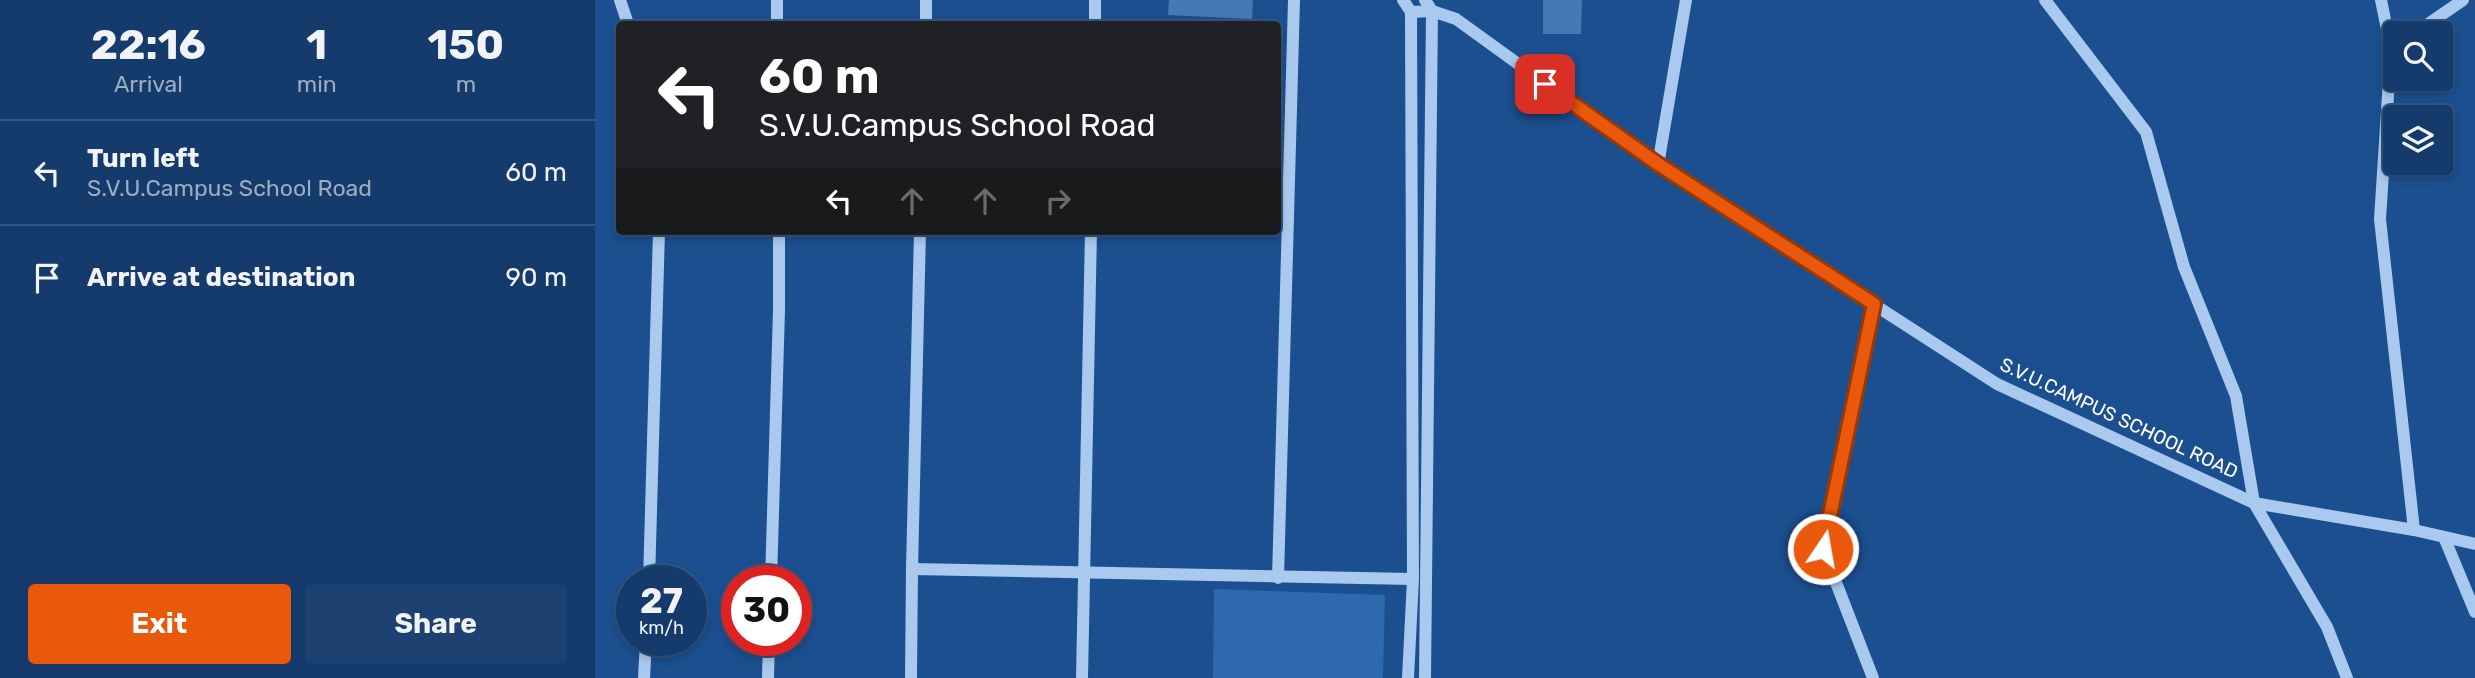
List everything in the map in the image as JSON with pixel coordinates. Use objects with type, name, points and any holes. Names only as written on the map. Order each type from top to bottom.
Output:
[{"type":"street","points":[[620,0],[627,21]]},
{"type":"street","points":[[777,0],[777,21]]},
{"type":"street","points":[[926,0],[926,21]]},
{"type":"street","points":[[1095,0],[1095,21]]},
{"type":"street","points":[[1278,578],[1294,0]]},
{"type":"street","points":[[1403,0],[1411,12],[1413,579],[1408,678]]},
{"type":"street","points":[[1658,164],[1686,0]]},
{"type":"street","points":[[2045,0],[2145,132],[2184,267],[2236,396],[2254,503],[2327,627],[2347,678]]},
{"type":"street","points":[[2381,0],[2386,21]]},
{"type":"street","points":[[2432,21],[2463,0]]},
{"type":"street","points":[[1425,678],[1428,5]]},
{"type":"street","name":"S.V.U.CAMPUS SCHOOL ROAD","points":[[1411,12],[1428,5],[1455,19],[1658,164],[1997,384],[2254,503],[2414,530],[2475,544]]},
{"type":"street","points":[[2390,91],[2380,219],[2414,530]]},
{"type":"street","points":[[649,565],[659,235]]},
{"type":"street","points":[[771,565],[779,235]]},
{"type":"street","points":[[911,678],[921,235]]},
{"type":"street","points":[[1083,678],[1091,235]]},
{"type":"street","points":[[1873,678],[1823,549],[1874,304]]},
{"type":"street","points":[[2444,537],[2475,612]]},
{"type":"street","points":[[912,569],[1413,579]]},
{"type":"street","points":[[645,678],[646,656]]},
{"type":"street","points":[[768,678],[769,656]]},
{"type":"shaded area","points":[[1214,589],[1385,595],[1383,678],[1213,678]]},
{"type":"building","points":[[1169,0],[1253,0],[1252,19],[1168,15]]},
{"type":"building","points":[[1543,0],[1582,0],[1581,34],[1543,34]]},
{"type":"route","points":[[1545,84],[1658,164],[1874,304],[1823,549]]}]
